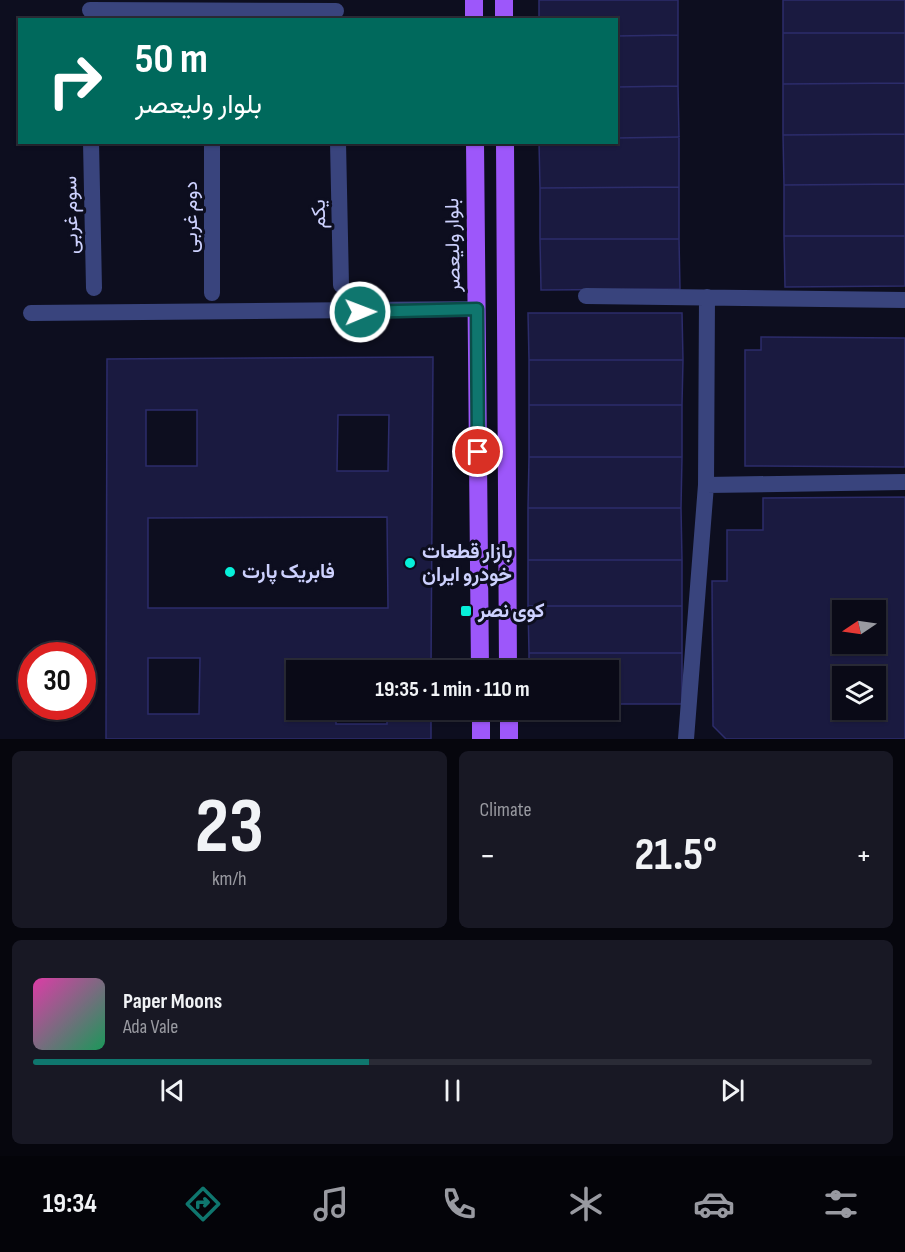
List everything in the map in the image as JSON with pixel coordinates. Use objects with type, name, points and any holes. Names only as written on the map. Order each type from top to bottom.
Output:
[{"type":"main road","points":[[474,0],[474,18]]},
{"type":"main road","points":[[504,0],[504,18]]},
{"type":"main road","name":"بلوار ولیعصر","points":[[475,144],[480,660]]},
{"type":"main road","points":[[505,144],[508,660]]},
{"type":"main road","points":[[480,642],[493,652],[508,637]]},
{"type":"main road","points":[[481,720],[481,739]]},
{"type":"main road","points":[[509,720],[509,739]]},
{"type":"street","points":[[90,10],[209,5],[336,10]]},
{"type":"street","name":"سوم غربی","points":[[91,144],[94,288]]},
{"type":"street","name":"دوم غربی","points":[[212,144],[212,292]]},
{"type":"street","name":"یکم","points":[[338,144],[341,285]]},
{"type":"street","points":[[586,296],[905,300]]},
{"type":"street","points":[[686,739],[706,485],[707,297]]},
{"type":"street","points":[[31,313],[477,309]]},
{"type":"street","points":[[706,485],[905,482]]},
{"type":"building","points":[[539,0],[678,0],[678,35],[618,36],[618,18],[539,18]]},
{"type":"building","points":[[783,0],[905,0],[905,33],[783,33]]},
{"type":"building","points":[[783,33],[905,33],[905,83],[783,84]]},
{"type":"building","points":[[678,35],[678,86],[618,87],[618,36]]},
{"type":"building","points":[[905,83],[905,134],[783,135],[783,84]]},
{"type":"building","points":[[678,86],[679,137],[618,138],[618,87]]},
{"type":"building","points":[[905,134],[905,184],[784,185],[783,135]]},
{"type":"building","points":[[679,137],[679,187],[540,188],[539,144],[618,144],[618,138]]},
{"type":"building","points":[[905,184],[905,236],[784,236],[784,185]]},
{"type":"building","points":[[679,187],[679,239],[540,239],[540,188]]},
{"type":"building","points":[[784,236],[905,236],[905,286],[785,287]]},
{"type":"building","points":[[540,239],[679,239],[680,289],[541,290]]},
{"type":"building","points":[[528,313],[682,313],[683,360],[529,360]]},
{"type":"building","points":[[761,337],[905,338],[905,467],[745,466],[745,350],[761,350]]},
{"type":"building","name":"بازار قطعات خودرو ایران","points":[[433,357],[431,660],[286,660],[286,720],[336,720],[336,724],[387,724],[387,720],[431,720],[431,739],[106,739],[107,359]],"holes":[[[146,410],[197,410],[197,466],[146,466]],[[338,415],[389,415],[388,471],[337,471]],[[387,517],[388,608],[148,608],[148,518]],[[148,658],[200,658],[199,714],[148,714]]]},
{"type":"building","points":[[529,360],[683,360],[682,405],[529,405]]},
{"type":"building","points":[[529,405],[682,405],[682,457],[529,457]]},
{"type":"building","points":[[529,457],[682,457],[681,508],[528,508]]},
{"type":"building","points":[[905,497],[905,739],[726,739],[713,726],[712,581],[727,581],[727,530],[763,530],[763,498]]},
{"type":"building","points":[[528,508],[681,508],[682,560],[528,560]]},
{"type":"building","points":[[528,560],[682,560],[682,606],[528,606]]},
{"type":"building","points":[[528,606],[682,606],[682,653],[529,653]]},
{"type":"building","points":[[529,653],[682,653],[682,704],[619,704],[619,660],[529,660]]},
{"type":"place","name":"بازار قطعات خودرو ایران","points":[[410,563]]},
{"type":"place","name":"فابریک پارت","points":[[230,572]]},
{"type":"place","name":"کوی نصر","points":[[466,611]]},
{"type":"route","points":[[360,312],[477,309],[478,452]]}]
